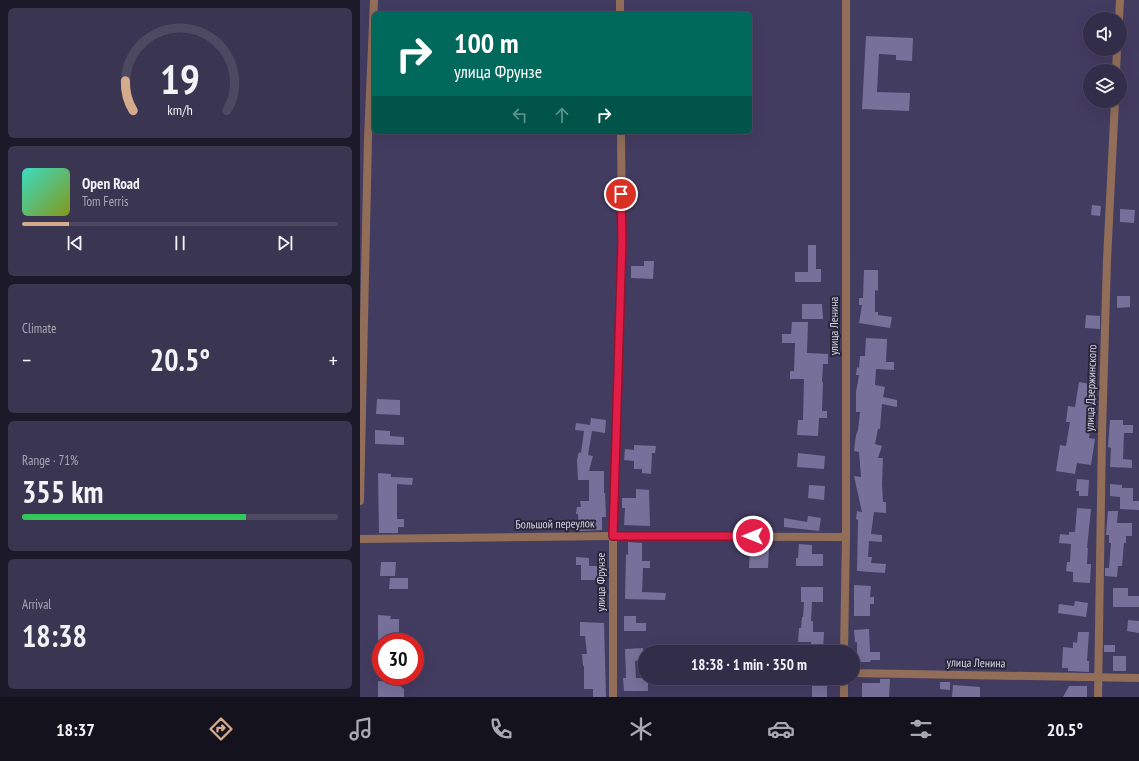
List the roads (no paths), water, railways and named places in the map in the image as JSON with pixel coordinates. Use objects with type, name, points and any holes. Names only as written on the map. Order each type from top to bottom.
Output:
[{"type":"street","points":[[373,12],[374,0]]},
{"type":"street","points":[[620,0],[620,12]]},
{"type":"street","name":"улица Ленина","points":[[844,645],[846,537],[846,0]]},
{"type":"street","points":[[1119,12],[1120,0]]},
{"type":"street","points":[[360,501],[368,139],[372,46]]},
{"type":"street","name":"улица Дзержинского","points":[[1098,697],[1102,433],[1107,260],[1115,108]]},
{"type":"street","name":"улица Фрунзе","points":[[613,697],[613,536],[622,241],[621,134]]},
{"type":"street","name":"Большой переулок","points":[[360,539],[613,536],[846,537]]},
{"type":"street","name":"улица Ленина","points":[[860,673],[1099,676]]},
{"type":"street","points":[[1099,676],[1139,678]]},
{"type":"street","points":[[844,685],[844,697]]}]
